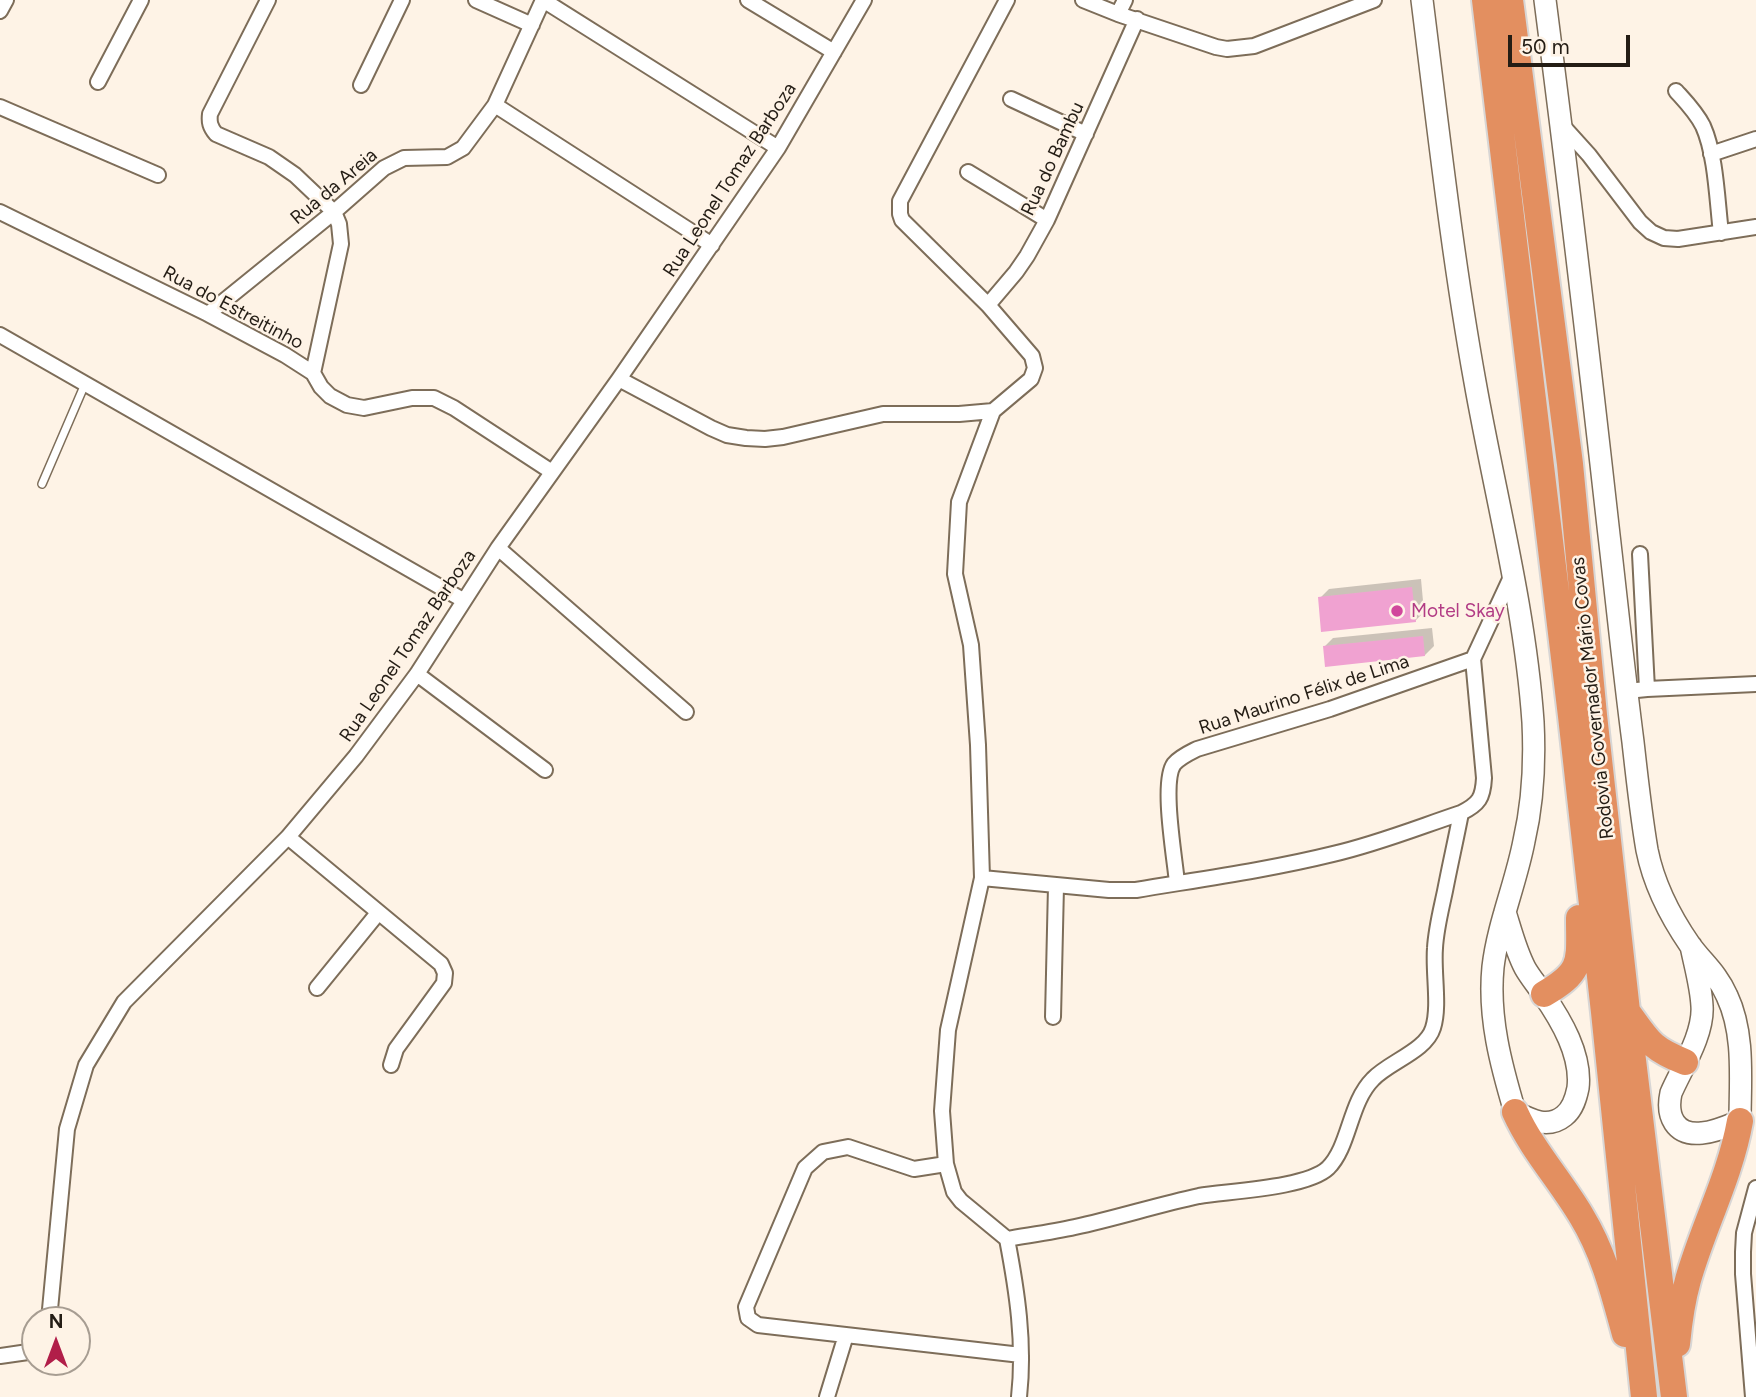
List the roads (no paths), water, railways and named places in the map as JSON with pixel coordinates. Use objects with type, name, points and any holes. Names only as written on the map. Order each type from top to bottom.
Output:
[{"type":"highway","name":"Rodovia Governador Mário Covas","points":[[1485,0],[1580,793],[1643,1397]]},
{"type":"highway","name":"Rodovia Governador Mário Covas","points":[[1510,0],[1570,464],[1594,715],[1673,1392]]},
{"type":"highway","points":[[1544,995],[1570,976],[1579,956],[1580,793]]},
{"type":"highway","points":[[1627,1011],[1655,1048],[1685,1062]]},
{"type":"highway","points":[[1515,1112],[1535,1149],[1584,1219],[1598,1249],[1611,1282],[1643,1397]]},
{"type":"highway","points":[[1673,1392],[1684,1297],[1689,1277],[1736,1141],[1748,1119]]},
{"type":"main road","points":[[1422,0],[1466,329],[1513,573],[1529,674],[1533,725],[1530,808],[1524,842],[1505,912],[1493,969],[1495,1032],[1501,1066],[1515,1112],[1546,1124],[1565,1116],[1572,1108],[1576,1098],[1578,1070],[1575,1054],[1569,1038],[1525,968],[1505,912]]},
{"type":"main road","points":[[1545,0],[1587,337],[1637,690],[1642,815],[1648,853],[1667,909],[1691,946],[1721,983],[1736,1019],[1748,1119],[1715,1131],[1700,1133],[1680,1128],[1669,1113],[1671,1093],[1697,1035],[1703,1007],[1691,946]]},
{"type":"street","points":[[0,11],[6,0]]},
{"type":"street","points":[[98,82],[141,0]]},
{"type":"street","points":[[268,0],[210,114],[211,128],[216,134],[269,157],[295,175],[334,212],[339,224],[341,244],[313,373]]},
{"type":"street","points":[[361,85],[402,0]]},
{"type":"street","points":[[476,0],[532,24]]},
{"type":"street","points":[[543,0],[778,148]]},
{"type":"street","name":"Rua da Areia","points":[[208,314],[384,168],[404,158],[438,158],[463,148],[495,105],[543,0]]},
{"type":"street","points":[[748,0],[834,52]]},
{"type":"street","name":"Rua Leonel Tomaz Barboza","points":[[50,1306],[67,1129],[86,1065],[124,1002],[288,837],[356,756],[417,674],[498,548],[619,379],[778,148],[864,0]]},
{"type":"street","points":[[1007,0],[900,201],[899,208],[902,220],[988,305],[1035,362],[1031,379],[993,411],[959,502],[955,574],[971,645],[978,745],[982,878],[948,1030],[942,1111],[946,1164],[954,1192],[1007,1239],[1020,1322],[1019,1397]]},
{"type":"street","points":[[1083,0],[1227,49],[1254,46],[1374,0]]},
{"type":"street","points":[[1118,14],[1125,0]]},
{"type":"street","name":"Rua do Bambu","points":[[988,305],[1021,264],[1047,220],[1138,19]]},
{"type":"street","points":[[1676,91],[1702,124],[1711,153],[1721,233]]},
{"type":"street","points":[[1011,99],[1086,134]]},
{"type":"street","points":[[495,105],[712,245]]},
{"type":"street","points":[[0,107],[158,175]]},
{"type":"street","points":[[1561,124],[1651,232],[1664,238],[1678,239],[1756,227]]},
{"type":"street","points":[[1711,153],[1756,139]]},
{"type":"street","points":[[968,172],[1047,220]]},
{"type":"street","name":"Rua do Estreitinho","points":[[0,212],[208,314],[285,355],[313,373],[330,396],[356,407],[372,407],[412,398],[434,398],[552,472]]},
{"type":"street","points":[[0,335],[463,600]]},
{"type":"street","points":[[619,379],[711,428],[727,435],[746,438],[782,437],[883,414],[993,411]]},
{"type":"street","points":[[498,548],[686,712]]},
{"type":"street","points":[[1640,554],[1637,690],[1756,684]]},
{"type":"street","points":[[982,878],[1056,886],[1136,890],[1335,854],[1473,807],[1484,789],[1484,778],[1473,659],[1513,573]]},
{"type":"street","name":"Rua Maurino Félix de Lima","points":[[1177,883],[1168,782],[1175,763],[1183,756],[1197,749],[1330,709],[1473,659]]},
{"type":"street","points":[[417,674],[545,771]]},
{"type":"street","points":[[1007,1239],[1073,1228],[1202,1196],[1285,1185],[1317,1176],[1326,1170],[1334,1162],[1358,1101],[1374,1077],[1423,1043],[1434,1027],[1437,930],[1461,813]]},
{"type":"street","points":[[288,837],[441,964],[445,973],[444,983],[396,1049],[391,1065]]},
{"type":"street","points":[[1052,1017],[1056,886]]},
{"type":"street","points":[[317,988],[378,913]]},
{"type":"street","points":[[946,1164],[914,1169],[848,1147],[823,1152],[805,1168],[746,1307],[748,1318],[758,1325],[1021,1355]]},
{"type":"street","points":[[1753,1397],[1743,1252],[1744,1233],[1756,1188]]},
{"type":"street","points":[[827,1397],[846,1335]]},
{"type":"street","points":[[0,1356],[21,1353]]},
{"type":"lane","points":[[42,484],[85,384]]},
{"type":"place","name":"Motel Skay","points":[[1397,611]]}]
